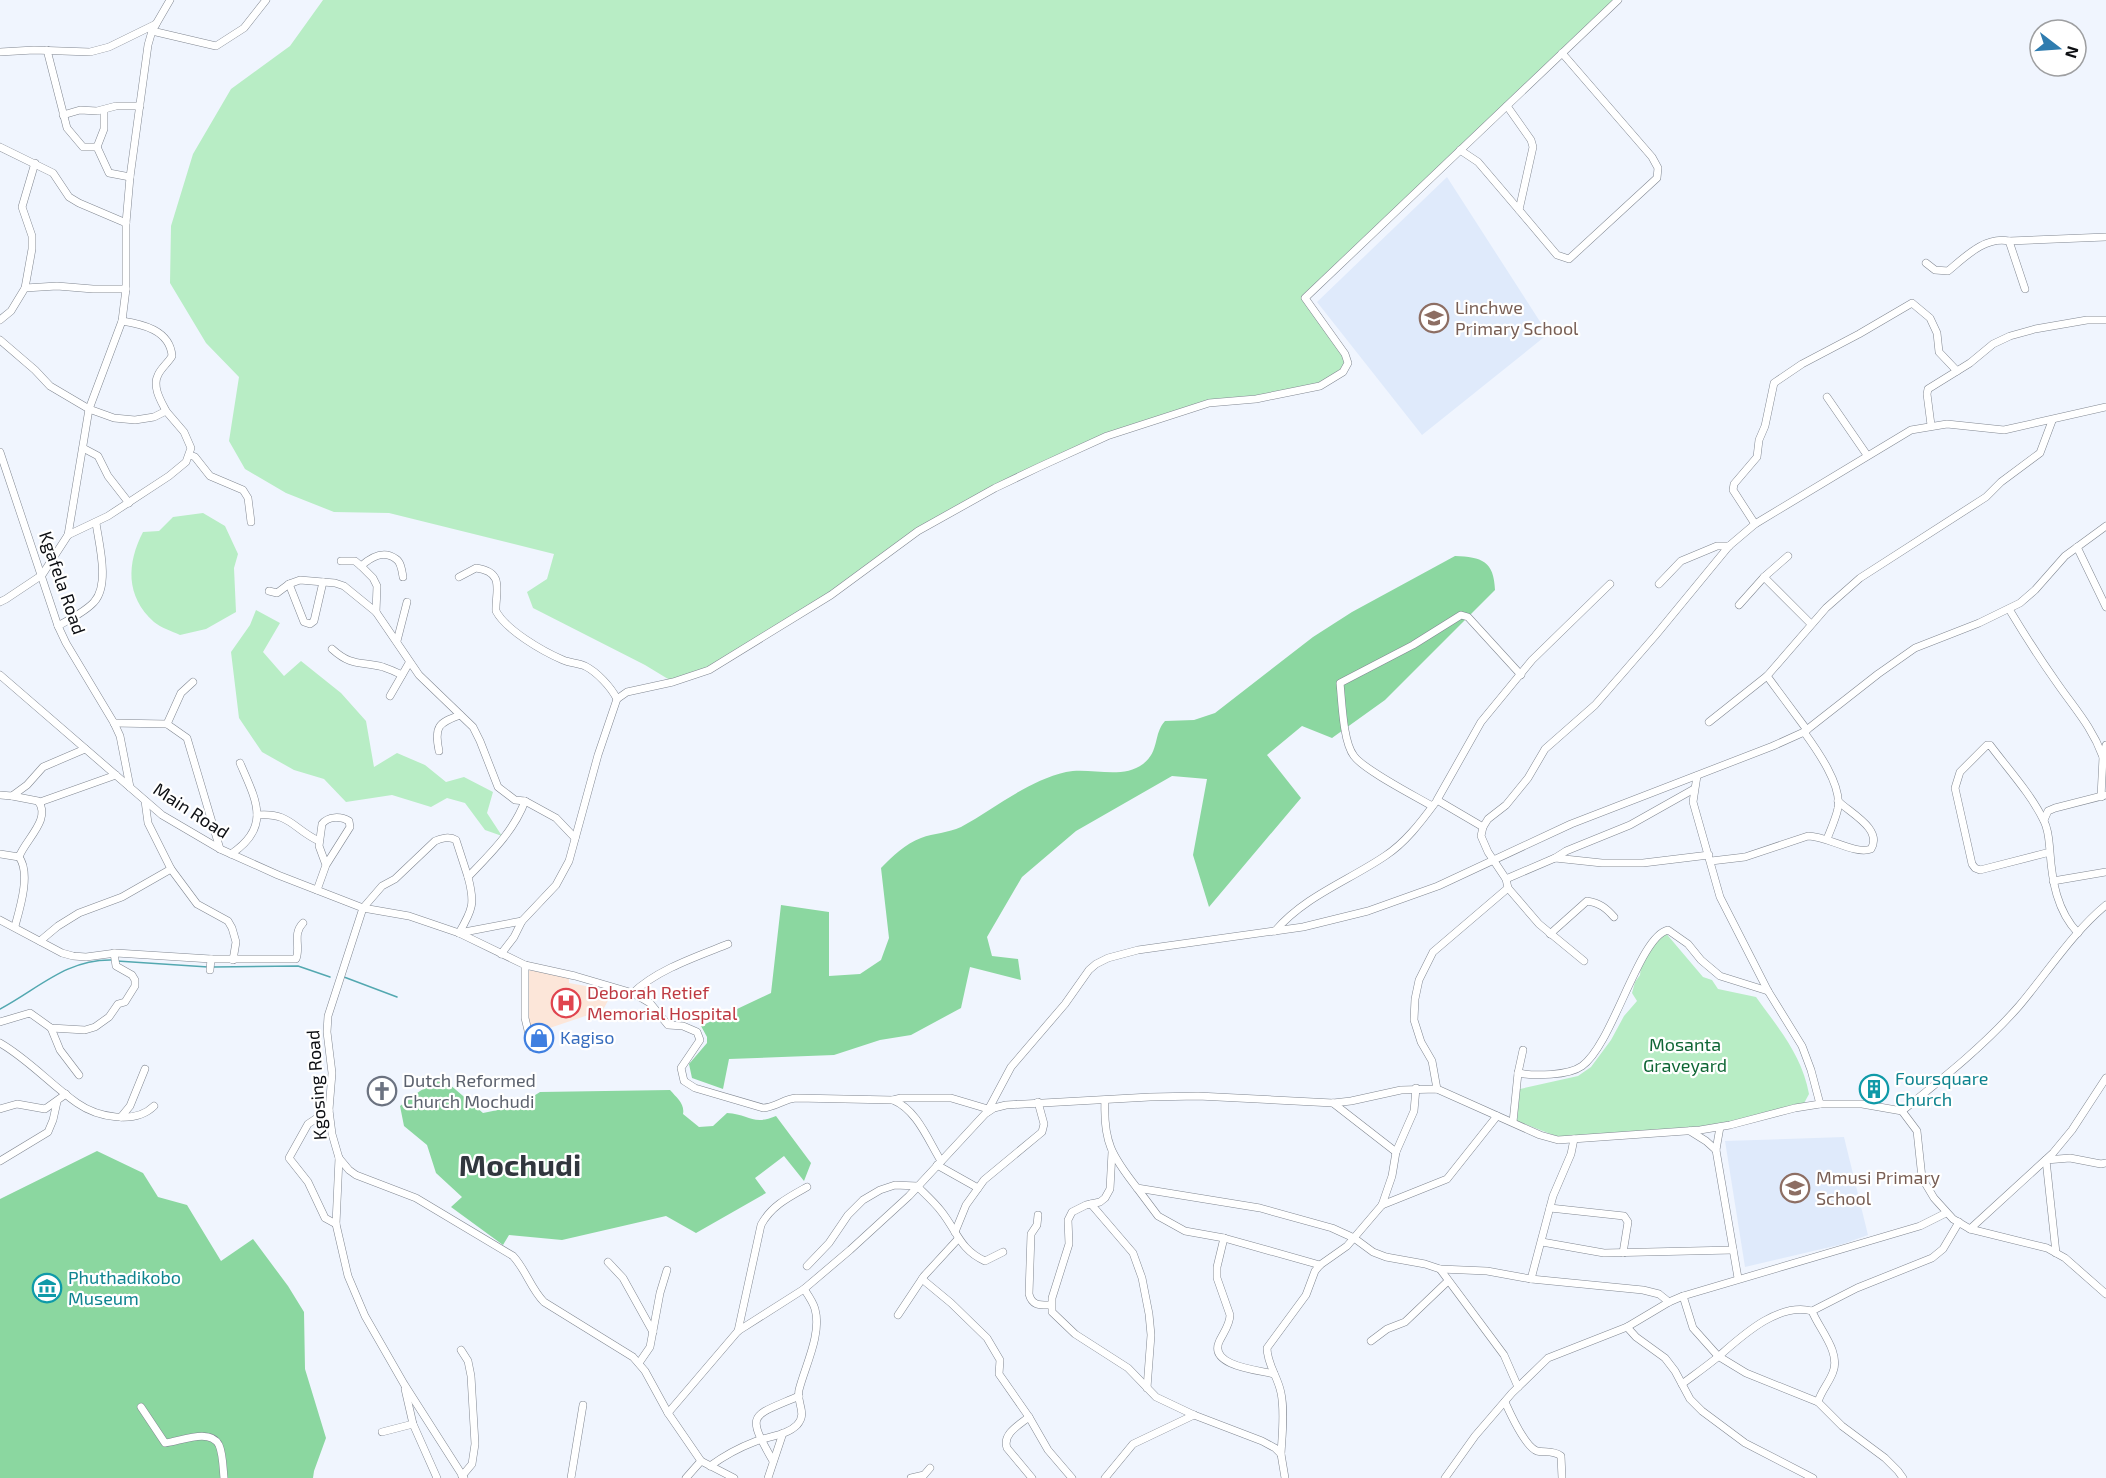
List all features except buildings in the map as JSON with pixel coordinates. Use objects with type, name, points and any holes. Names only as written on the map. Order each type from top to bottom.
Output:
[{"type":"street","points":[[0,602],[42,575],[68,535],[89,409],[122,321],[126,289],[126,223],[130,177],[148,45],[154,28],[170,0]]},
{"type":"street","points":[[0,52],[90,52],[154,28],[216,46],[244,28],[266,0]]},
{"type":"street","points":[[501,954],[522,921],[549,893],[565,872],[587,801],[598,755],[617,699],[632,690],[673,682],[709,670],[831,595],[918,531],[995,488],[1107,436],[1209,403],[1256,399],[1320,386],[1343,372],[1348,363],[1345,354],[1305,298],[1618,0]]},
{"type":"street","points":[[47,51],[67,128],[83,147],[97,147]]},
{"type":"street","points":[[1460,150],[1478,162],[1557,255],[1569,259],[1657,178],[1658,168],[1652,157],[1562,53]]},
{"type":"street","points":[[63,115],[80,110],[140,106]]},
{"type":"street","points":[[1507,106],[1531,140],[1533,147],[1519,210]]},
{"type":"street","points":[[104,110],[104,129],[97,147],[109,173],[130,177]]},
{"type":"street","points":[[0,147],[53,172],[69,196],[79,203],[126,223]]},
{"type":"street","points":[[0,320],[11,310],[25,288],[32,242],[22,207],[35,163]]},
{"type":"street","points":[[1926,263],[1935,270],[1948,271],[1978,248],[1992,241],[2106,237]]},
{"type":"street","points":[[2009,241],[2025,289]]},
{"type":"street","points":[[25,288],[57,286],[126,289]]},
{"type":"street","points":[[1755,524],[1733,490],[1734,484],[1757,457],[1772,388],[1778,379],[1912,303],[1930,318],[1937,333],[1939,352],[1957,370]]},
{"type":"street","points":[[1931,425],[1928,389],[1970,363],[1993,344],[2022,332],[2087,320],[2106,320]]},
{"type":"street","points":[[68,535],[96,523],[129,503],[186,462],[190,455],[191,448],[184,432],[166,411],[157,392],[158,374],[172,356],[172,348],[165,337],[154,330],[140,324],[122,321]]},
{"type":"street","points":[[0,340],[28,363],[50,386],[89,409],[114,418],[135,420],[154,417],[166,411]]},
{"type":"street","points":[[1827,397],[1868,455]]},
{"type":"street","points":[[1584,961],[1534,920],[1508,888],[1506,879],[1492,860],[1481,836],[1483,827],[1488,819],[1506,805],[1528,778],[1545,749],[1595,705],[1729,546],[1755,524],[1911,430],[1931,425],[1954,424],[2004,430],[2106,407]]},
{"type":"street","points":[[1709,722],[1767,676],[1810,624],[1860,578],[1986,497],[2001,482],[2038,455],[2052,421]]},
{"type":"street","points":[[83,448],[98,456],[108,476],[129,503]]},
{"type":"street","name":"Kgafela Road","points":[[0,452],[58,626],[120,736],[130,787]]},
{"type":"street","points":[[190,455],[195,457],[210,476],[243,490],[248,498],[251,522]]},
{"type":"street","points":[[58,626],[94,602],[100,593],[102,568],[96,523]]},
{"type":"street","points":[[668,1413],[738,1331],[804,1289],[850,1250],[939,1163],[987,1111],[1011,1067],[1096,964],[1108,958],[1138,950],[1327,922],[1398,902],[1462,875],[1554,831],[1806,731],[1915,648],[2009,609],[2035,590],[2065,556],[2106,526]]},
{"type":"street","points":[[1659,584],[1681,561],[1717,546],[1729,546]]},
{"type":"street","points":[[2077,547],[2106,607]]},
{"type":"street","points":[[361,566],[372,556],[393,557],[399,563],[403,577]]},
{"type":"street","points":[[1739,605],[1764,577],[1788,556]]},
{"type":"street","points":[[341,561],[354,561],[373,578],[377,586],[376,612]]},
{"type":"street","points":[[459,577],[476,568],[487,571],[498,586],[496,611],[507,626],[562,660],[592,671],[613,690],[617,699]]},
{"type":"street","points":[[1764,577],[1810,624]]},
{"type":"street","points":[[269,591],[277,593],[289,584],[300,580],[344,586],[376,612],[419,675],[473,727],[498,787],[515,800],[525,801],[556,818],[575,838]]},
{"type":"street","points":[[289,584],[304,622],[310,624],[314,621],[323,582]]},
{"type":"street","points":[[1275,931],[1289,915],[1302,905],[1386,856],[1405,839],[1435,803],[1481,722],[1532,660],[1610,584]]},
{"type":"street","points":[[397,641],[407,602]]},
{"type":"street","points":[[2009,609],[2040,660],[2085,720],[2103,757]]},
{"type":"street","points":[[1483,827],[1368,768],[1353,756],[1345,731],[1340,683],[1413,645],[1461,615],[1468,616],[1521,675]]},
{"type":"street","points":[[332,649],[343,659],[382,667],[402,675]]},
{"type":"street","points":[[390,696],[410,663]]},
{"type":"street","name":"Main Road","points":[[0,675],[162,815],[220,849],[363,908],[409,916],[459,933],[525,965],[575,976],[633,993]]},
{"type":"street","points":[[1767,676],[1806,731],[1833,783],[1838,801],[1827,839]]},
{"type":"street","points":[[167,724],[181,693],[193,682]]},
{"type":"street","points":[[438,751],[436,738],[438,728],[447,720],[460,715]]},
{"type":"street","points":[[114,723],[167,724],[186,738],[220,849]]},
{"type":"street","points":[[2044,820],[2048,811],[2055,808],[2104,796],[2103,757],[2106,745]]},
{"type":"street","points":[[2050,852],[1987,868],[1975,868],[1969,853],[1955,788],[1960,772],[1985,746],[1990,746],[2044,820],[2049,836],[2053,881],[2063,914],[2078,933]]},
{"type":"street","points":[[12,796],[27,785],[43,767],[85,749]]},
{"type":"street","points":[[231,854],[249,841],[254,833],[257,815],[254,795],[240,763]]},
{"type":"street","points":[[0,795],[40,802],[116,775]]},
{"type":"street","points":[[1697,776],[1693,802],[1720,897],[1768,992],[1802,1046],[1820,1104]]},
{"type":"street","points":[[1506,879],[1630,825],[1694,789]]},
{"type":"street","points":[[145,801],[148,823],[171,869],[197,904],[228,921],[235,934],[233,960]]},
{"type":"street","points":[[468,877],[520,816],[525,801]]},
{"type":"street","points":[[1555,858],[1602,863],[1643,863],[1745,857],[1808,836],[1827,839],[1866,851],[1871,849],[1874,844],[1870,829],[1838,801]]},
{"type":"street","points":[[15,926],[24,885],[24,868],[19,857],[22,848],[41,819],[43,812],[40,802]]},
{"type":"street","points":[[257,815],[277,815],[286,818],[301,831],[319,841]]},
{"type":"street","points":[[316,890],[326,865],[348,831],[349,821],[340,818],[325,821],[322,824],[319,841],[326,865]]},
{"type":"street","points":[[363,908],[382,886],[395,879],[435,841],[452,838],[456,840],[473,893],[473,903],[459,933]]},
{"type":"street","points":[[0,854],[19,857]]},
{"type":"street","points":[[40,941],[79,913],[122,897],[171,869]]},
{"type":"street","points":[[2053,881],[2106,872]]},
{"type":"street","points":[[1437,1089],[1432,1061],[1421,1042],[1413,1020],[1414,999],[1419,980],[1433,952],[1508,888]]},
{"type":"street","points":[[1550,934],[1587,901],[1596,902],[1614,917]]},
{"type":"street","points":[[1902,1111],[1950,1072],[2007,1019],[2078,933],[2106,905]]},
{"type":"street","name":"Kgosing Road","points":[[336,1224],[339,1158],[333,1140],[329,1110],[332,1073],[327,1032],[328,1016],[363,908]]},
{"type":"street","points":[[0,920],[73,956],[210,964],[233,960],[296,959],[298,954],[297,932],[303,923]]},
{"type":"street","points":[[459,933],[522,921]]},
{"type":"street","points":[[1518,1073],[1546,1074],[1582,1066],[1598,1047],[1647,948],[1662,931],[1668,930],[1682,939],[1720,976],[1768,992]]},
{"type":"street","points":[[728,944],[648,980],[633,993],[650,1003],[668,1025],[683,1026],[697,1032],[700,1040],[681,1068],[684,1081],[695,1088],[764,1108],[771,1108],[787,1099],[796,1098],[893,1100],[951,1098],[987,1111],[1006,1105],[1038,1102],[1198,1096],[1333,1103],[1416,1088],[1437,1089],[1558,1140],[1720,1127],[1795,1108],[1820,1104],[1862,1104],[1902,1111],[1917,1131],[1922,1178],[1946,1213],[1970,1228],[2047,1248],[2065,1258],[2106,1294]]},
{"type":"street","points":[[51,1028],[85,1030],[95,1027],[105,1022],[118,1004],[125,1002],[135,986],[135,980],[115,959]]},
{"type":"street","points":[[525,965],[525,1018],[532,1047]]},
{"type":"street","points":[[0,1022],[30,1012],[51,1028],[60,1050],[79,1075]]},
{"type":"street","points":[[0,1043],[17,1054],[78,1104],[91,1110],[121,1117],[142,1114],[154,1106]]},
{"type":"street","points":[[1512,1122],[1523,1050]]},
{"type":"street","points":[[121,1117],[130,1106],[145,1069]]},
{"type":"street","points":[[1970,1228],[2046,1160],[2072,1130],[2106,1078]]},
{"type":"street","points":[[1285,1478],[1281,1454],[1283,1412],[1281,1392],[1267,1355],[1267,1348],[1306,1294],[1315,1271],[1347,1246],[1382,1205],[1392,1176],[1396,1152],[1414,1111],[1416,1088]]},
{"type":"street","points":[[0,1109],[18,1104],[45,1109],[66,1094]]},
{"type":"street","points":[[893,1100],[906,1106],[912,1113],[939,1163],[978,1188]]},
{"type":"street","points":[[1105,1100],[1106,1138],[1112,1152],[1150,1208],[1167,1222],[1185,1231],[1224,1238],[1320,1265]]},
{"type":"street","points":[[0,1161],[48,1132],[54,1120],[57,1102]]},
{"type":"street","points":[[898,1315],[956,1235],[966,1205],[984,1180],[1042,1132],[1044,1124],[1038,1102]]},
{"type":"street","points":[[1333,1103],[1396,1152]]},
{"type":"street","points":[[329,1110],[308,1124],[289,1158],[308,1182],[325,1218],[336,1224],[348,1275],[361,1306],[404,1383],[463,1477],[472,1464],[475,1444],[471,1376],[468,1361],[462,1350]]},
{"type":"street","points":[[1382,1205],[1447,1179],[1497,1116]]},
{"type":"street","points":[[1720,1127],[1716,1150],[1738,1278]]},
{"type":"street","points":[[1689,1130],[1716,1150]]},
{"type":"street","points":[[1531,1279],[1550,1208],[1571,1154],[1574,1139]]},
{"type":"street","points":[[1112,1152],[1110,1190],[1100,1202],[1072,1212],[1068,1220],[1069,1244],[1051,1305],[1052,1312],[1075,1334],[1128,1368],[1155,1396],[1194,1415],[1262,1441],[1281,1454]]},
{"type":"street","points":[[339,1158],[356,1175],[416,1198],[513,1256],[535,1292],[544,1302],[618,1346],[639,1363],[668,1413],[700,1461],[734,1478]]},
{"type":"street","points":[[2046,1160],[2070,1158],[2106,1163]]},
{"type":"street","points":[[2046,1160],[2056,1253]]},
{"type":"street","points":[[807,1266],[830,1243],[848,1215],[863,1200],[894,1185],[917,1186],[941,1212],[973,1255],[985,1261],[1003,1252]]},
{"type":"street","points":[[738,1331],[761,1225],[769,1211],[807,1187]]},
{"type":"street","points":[[1137,1188],[1260,1208],[1332,1228],[1386,1257],[1440,1269],[1487,1271],[1531,1279],[1643,1290],[1659,1293],[1669,1302]]},
{"type":"street","points":[[1091,1204],[1133,1253],[1142,1278],[1151,1335],[1147,1388]]},
{"type":"street","points":[[1550,1208],[1624,1216],[1628,1222],[1623,1253]]},
{"type":"street","points":[[1445,1478],[1505,1402],[1548,1358],[1627,1327],[1683,1296],[1920,1226],[1946,1213]]},
{"type":"street","points":[[1038,1215],[1037,1224],[1031,1234],[1029,1294],[1034,1304],[1051,1305]]},
{"type":"street","points":[[1682,1384],[1757,1324],[1790,1311],[1800,1309],[1812,1311],[1857,1288],[1932,1258],[1943,1249],[1959,1222]]},
{"type":"street","points":[[1224,1238],[1217,1267],[1217,1278],[1230,1321],[1218,1344],[1217,1353],[1220,1358],[1233,1364],[1274,1374]]},
{"type":"street","points":[[1542,1242],[1587,1251],[1623,1253],[1733,1250]]},
{"type":"street","points":[[608,1262],[623,1278],[653,1332]]},
{"type":"street","points":[[1440,1269],[1504,1355],[1518,1387]]},
{"type":"street","points":[[639,1363],[650,1347],[667,1270]]},
{"type":"street","points":[[922,1279],[987,1338],[1000,1360],[999,1374],[1029,1417],[1048,1450],[1072,1478]]},
{"type":"street","points":[[1371,1341],[1387,1329],[1405,1322],[1448,1281]]},
{"type":"street","points":[[710,1466],[734,1450],[760,1439],[783,1433],[794,1427],[801,1418],[802,1409],[799,1396],[810,1358],[816,1319],[814,1307],[804,1289]]},
{"type":"street","points":[[1683,1296],[1693,1328],[1718,1356],[1746,1373],[1818,1402],[1832,1413],[1842,1426],[1885,1458],[1903,1478]]},
{"type":"street","points":[[1812,1311],[1833,1353],[1834,1363],[1833,1373],[1821,1392],[1818,1402]]},
{"type":"street","points":[[1627,1327],[1636,1337],[1665,1358],[1690,1399],[1702,1411],[1745,1443],[1813,1478]]},
{"type":"street","points":[[404,1383],[413,1424],[437,1478]]},
{"type":"street","points":[[773,1461],[760,1439],[756,1424],[757,1416],[799,1396]]},
{"type":"street","points":[[1505,1402],[1520,1432],[1533,1449],[1556,1452],[1561,1456],[1562,1478]]},
{"type":"street","points":[[571,1478],[583,1405]]},
{"type":"street","points":[[141,1407],[164,1443],[207,1436],[215,1440],[220,1446],[224,1478]]},
{"type":"street","points":[[1105,1478],[1133,1444],[1194,1415]]},
{"type":"street","points":[[1029,1417],[1011,1431],[1006,1437],[1005,1444],[1032,1478]]},
{"type":"street","points":[[382,1432],[413,1424]]},
{"type":"street","points":[[768,1478],[783,1433]]},
{"type":"street","points":[[686,1478],[700,1461]]},
{"type":"street","points":[[911,1478],[924,1475],[930,1468]]},
{"type":"shaded area","name":"Linchwe Primary School","points":[[1447,177],[1548,334],[1422,435],[1317,302]]},
{"type":"shaded area","name":"Deborah Retief Memorial Hospital","points":[[525,970],[557,973],[569,977],[569,983],[613,991],[603,1010],[529,1035]]},
{"type":"shaded area","name":"Mmusi Primary School","points":[[1844,1137],[1868,1235],[1843,1244],[1745,1267],[1725,1141]]},
{"type":"green space","points":[[323,0],[1618,0],[1305,298],[1348,363],[1343,372],[1320,386],[1219,401],[1107,436],[1039,467],[918,531],[831,595],[709,670],[673,682],[645,665],[533,608],[527,592],[547,579],[554,554],[389,513],[334,512],[286,493],[245,469],[229,441],[239,377],[206,343],[170,283],[171,226],[193,154],[231,89],[290,46]]},
{"type":"green space","points":[[203,513],[225,526],[238,554],[234,568],[236,612],[206,629],[180,635],[154,622],[138,601],[132,579],[134,555],[143,532],[159,531],[173,517]]},
{"type":"green space","points":[[1455,556],[1472,558],[1485,563],[1492,573],[1495,590],[1385,700],[1332,738],[1302,726],[1267,755],[1301,798],[1209,907],[1193,855],[1207,779],[1172,776],[1076,831],[1022,877],[987,937],[992,956],[1018,959],[1021,980],[970,967],[961,1008],[911,1035],[880,1040],[834,1055],[729,1059],[723,1089],[692,1078],[689,1064],[707,1043],[707,1037],[701,1026],[771,993],[781,905],[829,912],[829,976],[860,974],[881,960],[889,938],[881,868],[904,847],[921,838],[961,827],[1025,788],[1052,776],[1075,771],[1116,772],[1135,769],[1152,754],[1159,731],[1165,721],[1194,720],[1215,713],[1313,637],[1352,612]]},
{"type":"green space","points":[[256,610],[280,623],[263,652],[284,676],[301,661],[341,693],[366,721],[374,767],[397,753],[425,765],[446,782],[464,777],[493,792],[487,813],[502,836],[485,830],[465,803],[447,798],[431,807],[392,795],[346,802],[324,779],[294,770],[262,752],[239,718],[231,652],[250,625]]},
{"type":"green space","name":"Mosanta Graveyard","points":[[1664,931],[1703,977],[1712,980],[1718,989],[1756,997],[1789,1043],[1801,1067],[1809,1094],[1802,1107],[1704,1127],[1561,1138],[1517,1121],[1520,1089],[1578,1076],[1591,1067],[1611,1040],[1624,1016],[1637,1001],[1632,993],[1640,975],[1642,958]]},
{"type":"green space","points":[[442,1078],[483,1113],[518,1106],[540,1092],[670,1090],[682,1104],[683,1114],[699,1127],[713,1126],[727,1113],[756,1120],[776,1116],[811,1163],[804,1181],[784,1156],[755,1178],[766,1193],[696,1233],[666,1216],[562,1240],[509,1235],[503,1245],[451,1207],[462,1197],[436,1173],[427,1145],[404,1126],[400,1106]]},
{"type":"green space","points":[[97,1151],[143,1173],[158,1197],[187,1205],[221,1261],[253,1239],[288,1286],[304,1312],[305,1369],[326,1438],[313,1478],[0,1478],[0,1199]]},
{"type":"waterway","points":[[0,1009],[66,970],[80,964],[112,960]]},
{"type":"waterway","points":[[117,961],[208,967]]},
{"type":"waterway","points":[[213,967],[298,966],[330,977]]},
{"type":"waterway","points":[[344,977],[397,997]]},
{"type":"place","name":"Linchwe Primary School","points":[[1434,318]]},
{"type":"place","name":"Deborah Retief Memorial Hospital","points":[[566,1003]]},
{"type":"place","name":"Kagiso","points":[[539,1038]]},
{"type":"place","name":"Foursquare Church","points":[[1874,1089]]},
{"type":"place","name":"Dutch Reformed Church Mochudi","points":[[382,1091]]},
{"type":"place","name":"Mmusi Primary School","points":[[1795,1188]]},
{"type":"place","name":"Phuthadikobo Museum","points":[[47,1288]]},
{"type":"district","name":"Mochudi","points":[[520,1166]]}]
